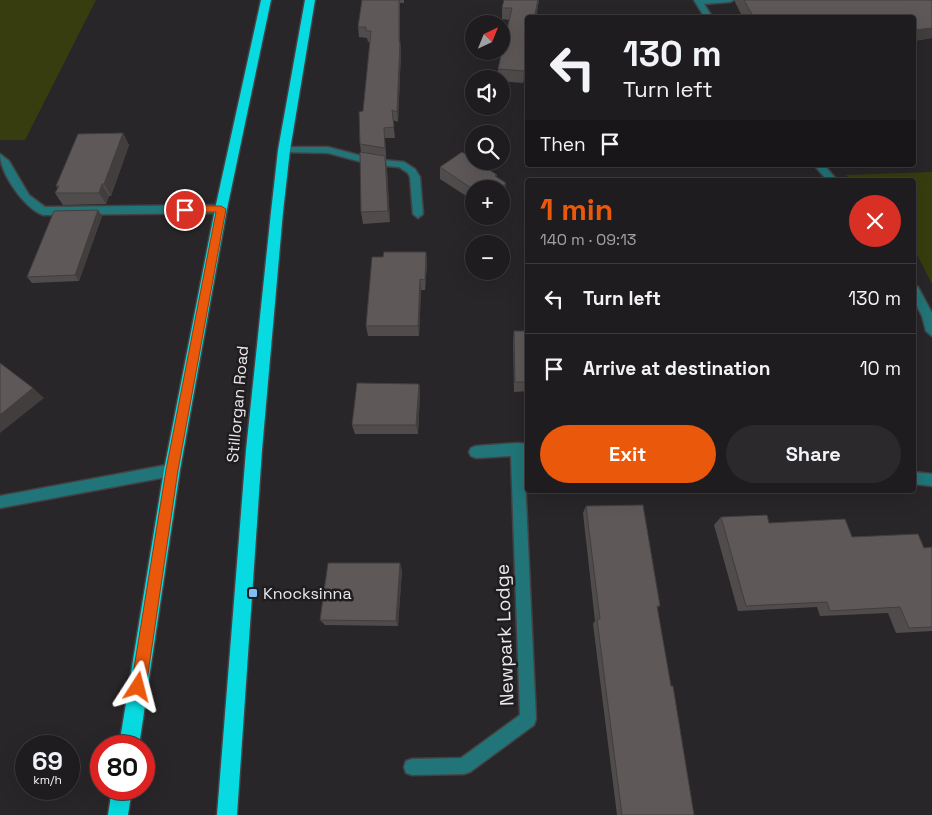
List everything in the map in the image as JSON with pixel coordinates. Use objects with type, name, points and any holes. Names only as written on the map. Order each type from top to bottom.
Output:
[{"type":"highway","points":[[131,735],[172,470],[221,209],[266,0]]},
{"type":"highway","name":"Stillorgan Road","points":[[227,815],[254,450],[284,150],[310,0]]},
{"type":"highway","points":[[118,815],[120,800]]},
{"type":"street","points":[[707,15],[699,1],[730,0]]},
{"type":"street","points":[[284,150],[328,150],[373,162],[401,164],[412,171],[415,178],[418,214]]},
{"type":"street","points":[[0,157],[4,160],[10,175],[25,197],[43,211],[221,209]]},
{"type":"street","points":[[821,167],[830,178]]},
{"type":"street","points":[[916,294],[928,316],[932,330]]},
{"type":"street","points":[[476,452],[522,450]]},
{"type":"street","name":"Newpark Lodge","points":[[412,767],[464,766],[528,719],[522,450]]},
{"type":"street","points":[[0,502],[172,470]]},
{"type":"street","points":[[916,478],[932,480]]},
{"type":"green space","points":[[0,0],[96,0],[25,140],[0,140]]},
{"type":"green space","points":[[932,172],[932,284],[916,253],[916,178],[849,178],[846,175]]},
{"type":"building","points":[[362,0],[399,0],[400,41],[397,112],[392,110],[394,127],[384,128],[385,148],[360,144],[359,112],[363,111],[371,31],[366,31],[366,27],[358,27]]},
{"type":"building","points":[[504,0],[538,0],[535,15],[525,15],[524,71],[498,69],[500,60],[510,60],[510,17],[512,8],[502,8]]},
{"type":"building","points":[[744,0],[932,1],[932,28],[916,30],[916,15],[752,15]]},
{"type":"building","points":[[123,133],[99,193],[55,193],[59,186],[56,186],[78,134]]},
{"type":"building","points":[[360,152],[385,156],[388,211],[361,212]]},
{"type":"building","points":[[462,152],[465,154],[465,170],[490,170],[501,180],[465,180],[465,184],[440,167]]},
{"type":"building","points":[[98,210],[75,275],[27,277],[54,211]]},
{"type":"building","points":[[384,252],[426,252],[425,280],[420,279],[418,326],[366,326],[372,257],[383,257]]},
{"type":"building","points":[[514,331],[525,331],[525,382],[515,382]]},
{"type":"building","points":[[0,363],[33,388],[0,415]]},
{"type":"building","points":[[357,383],[419,384],[416,425],[352,425]]},
{"type":"building","points":[[643,505],[660,606],[657,606],[671,686],[673,686],[694,815],[622,815],[597,619],[600,619],[586,506]]},
{"type":"building","points":[[767,515],[769,523],[845,519],[852,537],[918,534],[924,548],[932,547],[932,627],[909,628],[900,607],[830,611],[827,602],[746,606],[721,517]]},
{"type":"building","points":[[328,563],[400,563],[396,621],[320,620]]},
{"type":"place","name":"Knocksinna","points":[[253,593]]},
{"type":"route","points":[[138,687],[172,470],[221,209],[185,210]]}]
